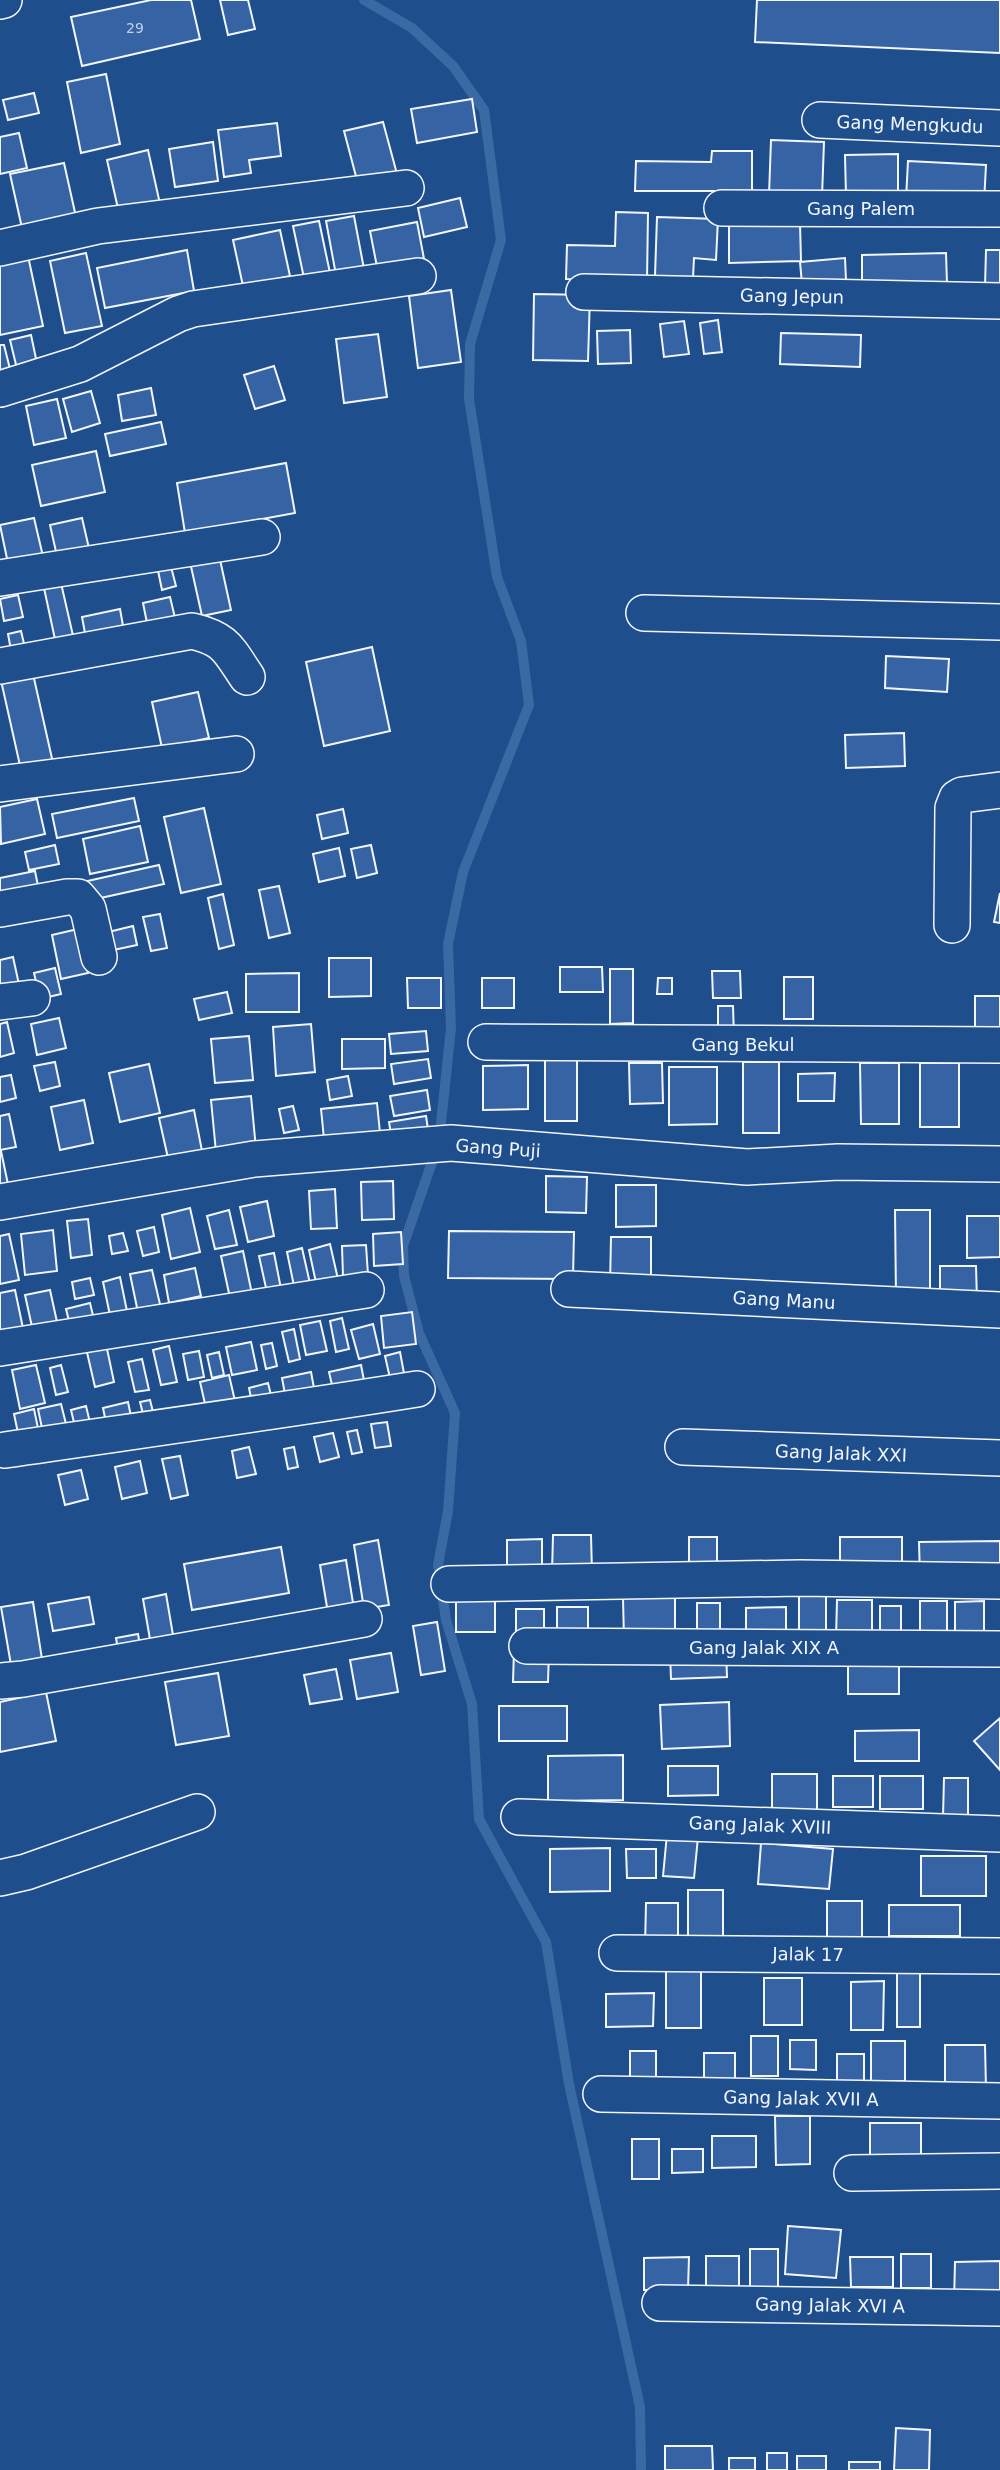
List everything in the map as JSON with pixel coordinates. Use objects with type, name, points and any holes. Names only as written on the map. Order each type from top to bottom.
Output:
[{"type":"street","name":"Gang Mengkudu","points":[[820,120],[1000,128]]},
{"type":"street","points":[[0,248],[98,226],[406,188]]},
{"type":"street","name":"Gang Palem","points":[[722,208],[1000,209]]},
{"type":"street","points":[[0,389],[80,365],[177,314],[193,309],[418,276]]},
{"type":"street","name":"Gang Jepun","points":[[584,292],[1000,301]]},
{"type":"street","points":[[0,578],[262,537]]},
{"type":"street","points":[[644,613],[1000,622]]},
{"type":"street","points":[[0,666],[192,631],[213,636],[228,647],[247,677]]},
{"type":"street","points":[[0,784],[236,754]]},
{"type":"street","points":[[952,925],[953,808],[957,798],[967,793],[1000,790]]},
{"type":"street","points":[[0,909],[78,897],[88,909],[99,957]]},
{"type":"street","name":"Gang Bekul","points":[[486,1042],[1000,1045]]},
{"type":"street","name":"Gang Puji","points":[[0,1202],[254,1159],[451,1143],[747,1167],[838,1162],[1000,1164]]},
{"type":"street","name":"Gang Manu","points":[[569,1289],[1000,1310]]},
{"type":"street","points":[[0,1348],[366,1290]]},
{"type":"street","points":[[5,1452],[417,1389]]},
{"type":"street","name":"Gang Jalak XXI","points":[[682,1447],[1000,1458]]},
{"type":"street","points":[[449,1584],[800,1578],[1000,1581]]},
{"type":"street","points":[[0,1681],[364,1619]]},
{"type":"street","name":"Gang Jalak XIX A","points":[[527,1646],[1000,1649]]},
{"type":"street","points":[[0,1878],[26,1872],[197,1812]]},
{"type":"street","name":"Gang Jalak XVIII","points":[[519,1816],[1000,1834]]},
{"type":"street","name":"Jalak 17","points":[[617,1953],[1000,1956]]},
{"type":"street","name":"Gang Jalak XVII A","points":[[601,2094],[1000,2101]]},
{"type":"street","points":[[852,2173],[1000,2171]]},
{"type":"street","name":"Gang Jalak XVI A","points":[[660,2302],[1000,2308]]},
{"type":"building","points":[[151,0],[191,0],[200,39],[82,66],[71,17]]},
{"type":"building","points":[[220,0],[248,0],[255,29],[228,35]]},
{"type":"building","points":[[757,0],[1000,0],[1000,53],[755,42]]},
{"type":"building","points":[[106,74],[120,144],[81,153],[67,82]]},
{"type":"building","points":[[34,93],[39,113],[8,120],[3,100]]},
{"type":"building","points":[[472,99],[477,132],[417,143],[411,109]]},
{"type":"building","points":[[383,122],[397,174],[358,184],[344,131]]},
{"type":"building","points":[[277,123],[281,156],[249,160],[251,173],[224,177],[218,130]]},
{"type":"building","points":[[19,133],[27,168],[0,174],[0,137]]},
{"type":"building","points":[[771,140],[824,142],[822,197],[769,195]]},
{"type":"building","points":[[213,142],[218,181],[175,187],[169,149]]},
{"type":"building","points":[[148,150],[160,204],[119,213],[107,160]]},
{"type":"building","points":[[712,151],[752,151],[752,202],[714,202],[714,191],[635,191],[636,161],[711,162]]},
{"type":"building","points":[[898,154],[898,195],[846,196],[845,155]]},
{"type":"building","points":[[908,161],[986,165],[984,203],[906,199]]},
{"type":"building","points":[[64,163],[78,226],[24,237],[10,174]]},
{"type":"building","points":[[460,198],[467,227],[424,237],[418,208]]},
{"type":"building","points":[[616,212],[648,213],[647,281],[566,279],[567,245],[615,246]]},
{"type":"building","points":[[354,216],[364,269],[336,275],[326,221]]},
{"type":"building","points":[[657,217],[718,219],[716,260],[694,258],[693,278],[655,276]]},
{"type":"building","points":[[319,221],[330,273],[304,278],[293,226]]},
{"type":"building","points":[[417,222],[425,264],[378,272],[370,231]]},
{"type":"building","points":[[800,224],[801,261],[729,263],[729,226]]},
{"type":"building","points":[[280,230],[290,276],[243,286],[233,240]]},
{"type":"building","points":[[187,250],[194,291],[105,308],[97,268]]},
{"type":"building","points":[[986,250],[1000,250],[1000,287],[985,287]]},
{"type":"building","points":[[86,253],[102,326],[65,333],[50,261]]},
{"type":"building","points":[[946,253],[947,284],[862,286],[862,255]]},
{"type":"building","points":[[28,256],[43,326],[0,335],[0,263]]},
{"type":"building","points":[[845,258],[846,280],[802,284],[800,262]]},
{"type":"building","points":[[451,290],[461,362],[418,368],[409,296]]},
{"type":"building","points":[[534,294],[590,295],[588,361],[533,360]]},
{"type":"building","points":[[718,320],[722,352],[704,354],[700,323]]},
{"type":"building","points":[[684,321],[689,354],[664,357],[660,324]]},
{"type":"building","points":[[630,330],[631,363],[598,364],[597,331]]},
{"type":"building","points":[[781,333],[861,335],[860,367],[780,364]]},
{"type":"building","points":[[378,334],[387,397],[344,403],[336,339]]},
{"type":"building","points":[[31,335],[38,368],[18,373],[10,340]]},
{"type":"building","points":[[0,345],[4,345],[10,369],[0,372]]},
{"type":"building","points":[[274,366],[285,400],[255,409],[244,375]]},
{"type":"building","points":[[151,388],[156,415],[122,421],[118,395]]},
{"type":"building","points":[[91,391],[100,423],[72,432],[63,399]]},
{"type":"building","points":[[57,399],[66,438],[34,445],[26,406]]},
{"type":"building","points":[[161,422],[166,444],[110,456],[105,434]]},
{"type":"building","points":[[96,451],[105,492],[41,506],[32,465]]},
{"type":"building","points":[[286,463],[295,513],[185,533],[177,483]]},
{"type":"building","points":[[34,518],[45,565],[10,573],[0,525]]},
{"type":"building","points":[[82,518],[91,557],[59,565],[50,525]]},
{"type":"building","points":[[219,555],[231,610],[202,616],[190,562]]},
{"type":"building","points":[[170,563],[176,586],[162,590],[157,566]]},
{"type":"building","points":[[58,570],[74,640],[56,644],[41,574]]},
{"type":"building","points":[[18,595],[23,617],[4,621],[0,599]]},
{"type":"building","points":[[170,597],[176,622],[148,628],[143,603]]},
{"type":"building","points":[[120,609],[125,637],[87,644],[82,617]]},
{"type":"building","points":[[21,631],[26,652],[12,656],[8,634]]},
{"type":"building","points":[[372,647],[390,731],[324,746],[306,662]]},
{"type":"building","points":[[886,656],[949,659],[947,692],[885,688]]},
{"type":"building","points":[[31,665],[53,763],[21,770],[0,676]]},
{"type":"building","points":[[198,692],[209,738],[162,748],[152,702]]},
{"type":"building","points":[[904,733],[905,766],[846,768],[845,735]]},
{"type":"building","points":[[134,798],[139,821],[57,838],[52,814]]},
{"type":"building","points":[[37,799],[45,834],[1,844],[0,807]]},
{"type":"building","points":[[204,808],[221,884],[181,893],[164,817]]},
{"type":"building","points":[[343,809],[348,833],[322,839],[317,815]]},
{"type":"building","points":[[140,826],[148,862],[90,874],[83,839]]},
{"type":"building","points":[[55,845],[59,864],[29,870],[25,852]]},
{"type":"building","points":[[371,845],[377,873],[357,878],[351,849]]},
{"type":"building","points":[[339,848],[345,876],[319,882],[313,854]]},
{"type":"building","points":[[159,865],[164,884],[87,901],[83,882]]},
{"type":"building","points":[[35,871],[41,901],[0,907],[0,878]]},
{"type":"building","points":[[279,886],[290,933],[269,938],[259,890]]},
{"type":"building","points":[[1000,893],[1000,923],[994,922]]},
{"type":"building","points":[[223,894],[234,945],[219,949],[208,898]]},
{"type":"building","points":[[160,914],[167,948],[151,951],[143,917]]},
{"type":"building","points":[[133,926],[137,945],[104,952],[100,934]]},
{"type":"building","points":[[78,929],[88,973],[61,979],[52,935]]},
{"type":"building","points":[[13,957],[20,989],[0,994],[0,960]]},
{"type":"building","points":[[329,958],[371,958],[371,996],[329,997]]},
{"type":"building","points":[[560,967],[602,967],[603,992],[560,992]]},
{"type":"building","points":[[55,968],[61,994],[40,999],[34,973]]},
{"type":"building","points":[[610,969],[633,969],[633,1023],[610,1024]]},
{"type":"building","points":[[712,971],[740,971],[741,998],[713,998]]},
{"type":"building","points":[[299,973],[299,1012],[246,1012],[246,974]]},
{"type":"building","points":[[784,977],[813,977],[813,1019],[784,1019]]},
{"type":"building","points":[[407,978],[441,978],[441,1008],[408,1008]]},
{"type":"building","points":[[482,978],[514,978],[514,1008],[482,1008]]},
{"type":"building","points":[[658,978],[672,978],[672,994],[657,994]]},
{"type":"building","points":[[227,992],[232,1013],[199,1020],[194,999]]},
{"type":"building","points":[[975,996],[1000,996],[1000,1037],[975,1036]]},
{"type":"building","points":[[718,1006],[733,1006],[734,1036],[718,1036]]},
{"type":"building","points":[[59,1018],[66,1048],[37,1055],[31,1024]]},
{"type":"building","points":[[7,1022],[14,1053],[0,1057],[0,1024]]},
{"type":"building","points":[[311,1024],[315,1072],[276,1076],[273,1027]]},
{"type":"building","points":[[426,1031],[428,1051],[391,1054],[389,1034]]},
{"type":"building","points":[[249,1036],[253,1080],[215,1083],[211,1039]]},
{"type":"building","points":[[342,1039],[385,1039],[385,1068],[342,1069]]},
{"type":"building","points":[[428,1059],[431,1078],[394,1084],[391,1064]]},
{"type":"building","points":[[545,1060],[577,1060],[577,1121],[545,1121]]},
{"type":"building","points":[[55,1062],[60,1086],[40,1091],[34,1066]]},
{"type":"building","points":[[743,1062],[779,1062],[779,1133],[743,1133]]},
{"type":"building","points":[[629,1063],[662,1063],[663,1103],[630,1104]]},
{"type":"building","points":[[860,1063],[899,1063],[899,1124],[861,1124]]},
{"type":"building","points":[[920,1063],[959,1063],[959,1127],[920,1127]]},
{"type":"building","points":[[149,1064],[160,1113],[120,1122],[109,1073]]},
{"type":"building","points":[[528,1065],[528,1109],[483,1110],[483,1066]]},
{"type":"building","points":[[669,1067],[717,1067],[717,1124],[669,1125]]},
{"type":"building","points":[[835,1073],[834,1101],[798,1101],[798,1074]]},
{"type":"building","points":[[11,1075],[16,1098],[0,1102],[0,1077]]},
{"type":"building","points":[[348,1076],[352,1096],[330,1100],[327,1080]]},
{"type":"building","points":[[427,1090],[430,1110],[394,1116],[390,1096]]},
{"type":"building","points":[[251,1096],[256,1149],[216,1152],[211,1100]]},
{"type":"building","points":[[84,1100],[93,1143],[60,1150],[51,1107]]},
{"type":"building","points":[[377,1103],[380,1133],[324,1139],[321,1109]]},
{"type":"building","points":[[293,1106],[299,1130],[284,1133],[279,1109]]},
{"type":"building","points":[[194,1110],[202,1151],[168,1158],[159,1118]]},
{"type":"building","points":[[9,1114],[16,1147],[0,1150],[0,1116]]},
{"type":"building","points":[[426,1116],[429,1136],[392,1141],[389,1122]]},
{"type":"building","points":[[0,1152],[9,1189],[0,1191]]},
{"type":"building","points":[[546,1176],[587,1177],[586,1213],[546,1212]]},
{"type":"building","points":[[393,1181],[394,1219],[362,1220],[361,1182]]},
{"type":"building","points":[[616,1185],[656,1185],[656,1226],[616,1227]]},
{"type":"building","points":[[335,1189],[337,1228],[311,1229],[309,1191]]},
{"type":"building","points":[[267,1201],[274,1236],[248,1242],[240,1207]]},
{"type":"building","points":[[190,1208],[200,1252],[171,1259],[162,1215]]},
{"type":"building","points":[[229,1210],[237,1245],[215,1249],[207,1216]]},
{"type":"building","points":[[895,1210],[930,1210],[930,1297],[896,1297]]},
{"type":"building","points":[[967,1216],[1000,1216],[1000,1257],[967,1258]]},
{"type":"building","points":[[88,1219],[92,1255],[71,1258],[67,1221]]},
{"type":"building","points":[[154,1227],[159,1252],[143,1256],[137,1231]]},
{"type":"building","points":[[53,1230],[57,1271],[25,1275],[21,1234]]},
{"type":"building","points":[[449,1231],[574,1232],[573,1279],[448,1278]]},
{"type":"building","points":[[401,1232],[403,1264],[374,1266],[373,1234]]},
{"type":"building","points":[[123,1233],[128,1251],[112,1254],[109,1236]]},
{"type":"building","points":[[9,1234],[19,1280],[0,1284],[0,1236]]},
{"type":"building","points":[[611,1237],[651,1237],[651,1286],[610,1286]]},
{"type":"building","points":[[330,1244],[340,1288],[318,1292],[309,1250]]},
{"type":"building","points":[[366,1245],[368,1275],[343,1276],[342,1246]]},
{"type":"building","points":[[302,1248],[311,1288],[295,1291],[287,1252]]},
{"type":"building","points":[[243,1251],[252,1294],[230,1298],[221,1256]]},
{"type":"building","points":[[274,1253],[282,1294],[268,1297],[259,1256]]},
{"type":"building","points":[[940,1266],[976,1266],[977,1301],[940,1301]]},
{"type":"building","points":[[195,1268],[201,1296],[169,1303],[164,1275]]},
{"type":"building","points":[[152,1270],[163,1317],[140,1322],[130,1274]]},
{"type":"building","points":[[120,1277],[128,1316],[111,1320],[103,1282]]},
{"type":"building","points":[[90,1278],[94,1295],[75,1299],[72,1282]]},
{"type":"building","points":[[15,1290],[24,1333],[0,1339],[0,1293]]},
{"type":"building","points":[[50,1290],[59,1331],[34,1336],[25,1295]]},
{"type":"building","points":[[90,1303],[96,1328],[72,1333],[66,1309]]},
{"type":"building","points":[[412,1312],[416,1344],[384,1348],[381,1316]]},
{"type":"building","points":[[342,1318],[349,1349],[336,1352],[330,1321]]},
{"type":"building","points":[[320,1321],[327,1351],[306,1355],[300,1325]]},
{"type":"building","points":[[373,1324],[380,1354],[359,1359],[351,1330]]},
{"type":"building","points":[[294,1329],[300,1359],[289,1362],[282,1332]]},
{"type":"building","points":[[251,1342],[257,1370],[232,1375],[226,1347]]},
{"type":"building","points":[[272,1343],[277,1366],[266,1369],[261,1345]]},
{"type":"building","points":[[106,1344],[114,1382],[95,1387],[86,1348]]},
{"type":"building","points":[[169,1346],[177,1382],[161,1385],[153,1350]]},
{"type":"building","points":[[199,1351],[204,1377],[188,1380],[183,1354]]},
{"type":"building","points":[[219,1352],[224,1375],[212,1378],[207,1355]]},
{"type":"building","points":[[400,1352],[406,1384],[392,1387],[385,1356]]},
{"type":"building","points":[[142,1359],[149,1390],[135,1392],[128,1362]]},
{"type":"building","points":[[36,1365],[45,1403],[20,1409],[12,1370]]},
{"type":"building","points":[[61,1365],[68,1392],[56,1395],[50,1368]]},
{"type":"building","points":[[361,1365],[366,1391],[335,1398],[329,1372]]},
{"type":"building","points":[[311,1372],[316,1399],[287,1405],[282,1378]]},
{"type":"building","points":[[229,1375],[238,1414],[209,1421],[200,1382]]},
{"type":"building","points":[[268,1383],[272,1399],[252,1403],[249,1388]]},
{"type":"building","points":[[150,1400],[154,1416],[144,1418],[140,1402]]},
{"type":"building","points":[[128,1402],[133,1426],[108,1432],[103,1408]]},
{"type":"building","points":[[61,1404],[67,1428],[43,1433],[38,1409]]},
{"type":"building","points":[[86,1406],[92,1431],[77,1435],[71,1410]]},
{"type":"building","points":[[34,1409],[39,1433],[19,1438],[14,1414]]},
{"type":"building","points":[[387,1422],[391,1446],[375,1448],[371,1424]]},
{"type":"building","points":[[357,1430],[362,1452],[352,1454],[347,1432]]},
{"type":"building","points":[[333,1433],[339,1457],[320,1462],[314,1437]]},
{"type":"building","points":[[249,1447],[256,1474],[237,1478],[232,1451]]},
{"type":"building","points":[[294,1447],[298,1467],[288,1469],[284,1449]]},
{"type":"building","points":[[180,1456],[188,1495],[171,1499],[162,1459]]},
{"type":"building","points":[[140,1461],[147,1493],[122,1499],[115,1467]]},
{"type":"building","points":[[81,1470],[88,1499],[65,1505],[58,1475]]},
{"type":"building","points":[[553,1535],[591,1535],[592,1573],[552,1573]]},
{"type":"building","points":[[689,1537],[717,1537],[717,1569],[689,1569]]},
{"type":"building","points":[[840,1537],[902,1537],[902,1569],[840,1569]]},
{"type":"building","points":[[542,1539],[542,1567],[507,1567],[507,1540]]},
{"type":"building","points":[[378,1540],[389,1605],[364,1609],[354,1545]]},
{"type":"building","points":[[1000,1541],[1000,1577],[920,1578],[919,1542]]},
{"type":"building","points":[[281,1547],[289,1593],[192,1610],[184,1564]]},
{"type":"building","points":[[346,1560],[354,1609],[328,1613],[320,1565]]},
{"type":"building","points":[[799,1592],[826,1592],[826,1641],[799,1641]]},
{"type":"building","points":[[495,1593],[495,1632],[456,1632],[456,1594]]},
{"type":"building","points":[[166,1594],[174,1641],[151,1645],[143,1599]]},
{"type":"building","points":[[89,1597],[94,1624],[53,1631],[48,1604]]},
{"type":"building","points":[[623,1598],[675,1598],[675,1640],[624,1640]]},
{"type":"building","points":[[837,1600],[872,1600],[872,1639],[836,1639]]},
{"type":"building","points":[[920,1601],[947,1601],[947,1642],[920,1642]]},
{"type":"building","points":[[984,1601],[984,1635],[955,1635],[955,1602]]},
{"type":"building","points":[[33,1602],[42,1659],[11,1665],[1,1607]]},
{"type":"building","points":[[697,1603],[720,1603],[720,1638],[697,1638]]},
{"type":"building","points":[[880,1606],[901,1606],[901,1645],[880,1645]]},
{"type":"building","points":[[557,1607],[588,1607],[588,1639],[557,1639]]},
{"type":"building","points":[[786,1607],[786,1644],[746,1644],[746,1608]]},
{"type":"building","points":[[516,1609],[544,1609],[544,1644],[516,1644]]},
{"type":"building","points":[[437,1622],[445,1671],[421,1675],[413,1626]]},
{"type":"building","points":[[138,1634],[141,1651],[119,1655],[116,1638]]},
{"type":"building","points":[[514,1650],[549,1651],[548,1682],[513,1682]]},
{"type":"building","points":[[726,1650],[727,1677],[671,1679],[670,1652]]},
{"type":"building","points":[[391,1653],[398,1692],[357,1699],[350,1660]]},
{"type":"building","points":[[848,1662],[899,1662],[899,1694],[848,1694]]},
{"type":"building","points":[[336,1669],[342,1699],[310,1704],[304,1675]]},
{"type":"building","points":[[218,1673],[229,1736],[176,1745],[165,1682]]},
{"type":"building","points":[[46,1692],[56,1741],[0,1752],[0,1702]]},
{"type":"building","points":[[729,1702],[730,1746],[662,1749],[660,1705]]},
{"type":"building","points":[[499,1706],[567,1706],[567,1741],[499,1741]]},
{"type":"building","points":[[1000,1718],[1000,1770],[974,1741]]},
{"type":"building","points":[[919,1730],[919,1761],[855,1761],[855,1731]]},
{"type":"building","points":[[623,1755],[623,1800],[548,1801],[548,1756]]},
{"type":"building","points":[[668,1766],[718,1766],[718,1795],[668,1796]]},
{"type":"building","points":[[772,1774],[817,1774],[817,1821],[772,1821]]},
{"type":"building","points":[[833,1776],[873,1776],[873,1807],[833,1807]]},
{"type":"building","points":[[880,1776],[923,1776],[923,1809],[880,1809]]},
{"type":"building","points":[[944,1778],[968,1778],[968,1817],[943,1817]]},
{"type":"building","points":[[667,1834],[698,1837],[694,1878],[663,1876]]},
{"type":"building","points":[[761,1843],[833,1849],[829,1889],[758,1884]]},
{"type":"building","points":[[610,1848],[610,1891],[550,1892],[550,1849]]},
{"type":"building","points":[[626,1849],[656,1849],[656,1878],[627,1878]]},
{"type":"building","points":[[921,1856],[986,1856],[986,1896],[921,1896]]},
{"type":"building","points":[[688,1890],[723,1890],[723,1940],[688,1941]]},
{"type":"building","points":[[827,1901],[862,1901],[862,1944],[827,1944]]},
{"type":"building","points":[[646,1903],[678,1903],[678,1948],[645,1948]]},
{"type":"building","points":[[889,1905],[960,1905],[960,1936],[889,1936]]},
{"type":"building","points":[[666,1967],[701,1967],[701,2028],[666,2028]]},
{"type":"building","points":[[897,1973],[920,1973],[920,2027],[897,2027]]},
{"type":"building","points":[[764,1978],[802,1978],[802,2025],[764,2025]]},
{"type":"building","points":[[884,1981],[883,2030],[851,2030],[851,1982]]},
{"type":"building","points":[[654,1993],[653,2026],[606,2027],[606,1994]]},
{"type":"building","points":[[751,2036],[778,2036],[778,2076],[751,2076]]},
{"type":"building","points":[[790,2040],[816,2040],[816,2070],[790,2069]]},
{"type":"building","points":[[871,2041],[905,2041],[905,2081],[871,2081]]},
{"type":"building","points":[[945,2045],[985,2045],[986,2089],[945,2090]]},
{"type":"building","points":[[630,2051],[656,2051],[656,2092],[630,2092]]},
{"type":"building","points":[[704,2053],[735,2053],[735,2084],[704,2084]]},
{"type":"building","points":[[837,2054],[864,2054],[864,2085],[837,2085]]},
{"type":"building","points":[[775,2116],[810,2116],[810,2164],[776,2165]]},
{"type":"building","points":[[870,2123],[921,2123],[921,2169],[870,2169]]},
{"type":"building","points":[[712,2136],[756,2136],[756,2167],[712,2168]]},
{"type":"building","points":[[632,2139],[659,2139],[659,2179],[632,2179]]},
{"type":"building","points":[[672,2149],[703,2149],[703,2172],[672,2173]]},
{"type":"building","points":[[788,2226],[841,2230],[836,2278],[785,2274]]},
{"type":"building","points":[[750,2249],[778,2249],[778,2288],[750,2288]]},
{"type":"building","points":[[901,2254],[931,2254],[931,2288],[901,2288]]},
{"type":"building","points":[[706,2256],[739,2256],[739,2294],[706,2295]]},
{"type":"building","points":[[689,2257],[688,2290],[644,2290],[644,2258]]},
{"type":"building","points":[[850,2257],[893,2257],[893,2287],[851,2287]]},
{"type":"building","points":[[1000,2261],[1000,2303],[954,2303],[955,2262]]},
{"type":"building","points":[[896,2428],[930,2430],[929,2470],[894,2470]]},
{"type":"building","points":[[665,2446],[712,2446],[713,2470],[665,2470]]},
{"type":"building","points":[[767,2453],[787,2453],[787,2470],[767,2470]]},
{"type":"building","points":[[797,2456],[826,2456],[826,2470],[797,2470]]},
{"type":"building","points":[[729,2458],[755,2458],[755,2470],[729,2470]]},
{"type":"building","points":[[849,2462],[880,2462],[880,2470],[849,2470]]},
{"type":"waterway","points":[[364,0],[412,28],[453,66],[484,110],[501,240],[470,344],[469,399],[497,577],[521,641],[529,705],[463,872],[448,944],[451,1028],[439,1142],[403,1246],[404,1276],[419,1333],[455,1413],[448,1511],[438,1565],[446,1620],[472,1704],[479,1819],[546,1942],[569,2084],[640,2407],[641,2470]]}]
